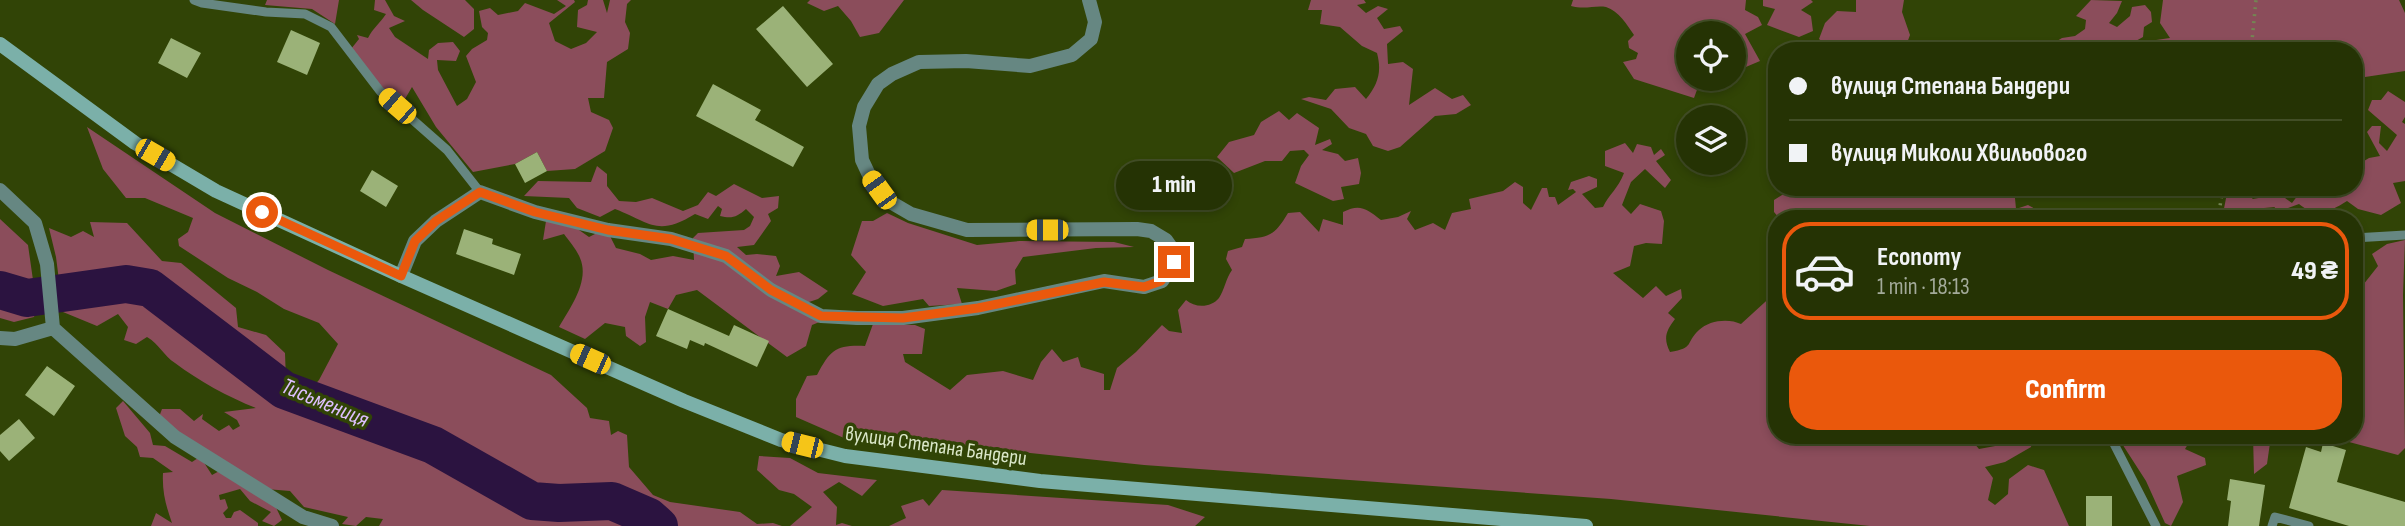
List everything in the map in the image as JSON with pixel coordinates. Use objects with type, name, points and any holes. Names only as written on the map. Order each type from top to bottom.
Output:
[{"type":"main road","name":"вулиця Степана Бандери","points":[[0,44],[135,143],[216,191],[401,276],[781,440],[845,456],[1040,481],[1586,526]]},
{"type":"street","points":[[401,276],[415,241],[436,221],[480,192],[535,212],[608,230],[671,239],[726,256],[771,290],[821,316],[903,318],[978,308],[1104,282],[1144,287],[1161,281],[1174,262],[1173,250],[1166,240],[1152,231],[967,230],[911,214],[892,203],[870,177],[862,160],[859,126],[870,94],[892,74],[919,62],[966,61],[1030,66],[1072,55],[1091,39],[1095,22],[1089,0]]},
{"type":"street","points":[[0,190],[35,223],[47,264],[53,328],[175,437],[303,517],[332,526]]},
{"type":"street","points":[[0,338],[15,339],[53,328]]},
{"type":"lane","points":[[194,0],[202,4],[305,14],[331,27],[380,91],[447,150],[480,192]]},
{"type":"lane","points":[[2363,237],[2405,236]]},
{"type":"lane","points":[[2114,444],[2156,526]]},
{"type":"lane","points":[[2272,526],[2275,517],[2309,526]]},
{"type":"path","points":[[2251,42],[2256,0]]},
{"type":"shaded area","points":[[267,0],[339,0],[335,24],[312,9],[265,5]]},
{"type":"shaded area","points":[[375,0],[385,0],[394,16],[405,21],[389,28],[395,37],[428,59],[429,50],[438,43],[453,42],[460,51],[456,61],[437,60],[438,70],[457,106],[467,99],[476,82],[466,56],[487,40],[488,33],[482,27],[479,11],[490,8],[498,15],[518,11],[525,3],[554,14],[566,6],[557,0],[574,0],[575,2],[549,23],[555,41],[571,49],[586,43],[597,32],[577,27],[578,10],[587,5],[588,0],[603,0],[607,13],[610,0],[631,0],[627,4],[625,22],[630,33],[628,49],[607,62],[604,98],[588,98],[591,112],[609,120],[613,128],[605,151],[575,169],[547,171],[537,152],[515,164],[473,172],[436,127],[412,87],[402,104],[382,89],[351,49],[359,39],[357,35],[368,38],[386,14],[374,10]]},
{"type":"shaded area","points":[[411,0],[465,0],[474,9],[474,29],[464,37]]},
{"type":"shaded area","points":[[810,0],[904,0],[879,33],[860,37],[838,6],[824,11],[807,3]]},
{"type":"shaded area","points":[[1311,0],[1364,0],[1366,3],[1357,5],[1366,13],[1378,6],[1388,9],[1377,18],[1384,29],[1400,26],[1403,31],[1387,44],[1388,64],[1403,62],[1413,69],[1409,105],[1435,88],[1452,99],[1463,95],[1471,105],[1456,114],[1435,116],[1400,147],[1388,151],[1373,146],[1366,134],[1349,128],[1331,109],[1301,99],[1309,97],[1326,100],[1335,89],[1355,87],[1366,99],[1379,72],[1377,53],[1362,46],[1340,27],[1320,24],[1322,10],[1308,10]]},
{"type":"shaded area","points":[[1573,0],[1746,0],[1745,10],[1758,17],[1762,25],[1746,33],[1746,21],[1676,21],[1676,91],[1697,91],[1694,98],[1634,79],[1623,62],[1636,59],[1638,53],[1629,48],[1628,41],[1634,35],[1611,9],[1571,6]]},
{"type":"shaded area","points":[[1763,0],[1811,0],[1813,2],[1801,10],[1811,16],[1813,31],[1799,37],[1767,25],[1775,9],[1763,6]]},
{"type":"shaded area","points":[[1856,0],[1904,0],[1902,12],[1910,35],[1907,42],[1823,42],[1819,39],[1825,23],[1837,11],[1856,12]]},
{"type":"shaded area","points":[[2091,0],[2122,1],[2109,23],[2117,27],[2130,16],[2132,7],[2145,5],[2151,12],[2152,22],[2144,27],[2143,37],[2134,42],[2055,42],[2075,36],[2085,29],[2086,20],[2076,16]]},
{"type":"shaded area","points":[[2163,0],[2399,0],[2405,13],[2405,71],[2365,77],[2363,80],[2363,42],[2153,42],[2170,38],[2160,23]]},
{"type":"shaded area","points":[[1746,36],[1760,61],[1746,67]]},
{"type":"shaded area","points":[[2388,91],[2405,102],[2405,117],[2402,122],[2405,124],[2405,181],[2393,183],[2401,203],[2381,215],[2358,209],[2347,201],[2329,210],[2309,210],[2299,204],[2284,210],[2274,210],[2275,207],[2263,210],[2224,210],[2226,196],[2249,196],[2253,199],[2287,196],[2285,198],[2292,203],[2297,196],[2363,196],[2363,162],[2380,156],[2367,132],[2372,126],[2381,126],[2379,143],[2387,151],[2397,135],[2368,110],[2372,100],[2381,100]]},
{"type":"shaded area","points":[[1279,111],[1289,120],[1297,113],[1319,128],[1315,145],[1330,139],[1332,144],[1322,150],[1338,154],[1345,161],[1358,158],[1361,173],[1359,184],[1341,187],[1344,199],[1333,201],[1295,183],[1301,166],[1309,155],[1304,150],[1290,151],[1282,161],[1265,161],[1234,173],[1217,157],[1229,142],[1254,135],[1261,122]]},
{"type":"shaded area","points":[[87,127],[215,213],[328,270],[551,375],[587,408],[590,418],[609,421],[611,435],[618,431],[627,435],[629,467],[653,495],[670,502],[740,512],[757,524],[773,523],[782,526],[379,526],[383,519],[366,517],[356,526],[342,524],[348,517],[304,507],[290,491],[266,489],[178,433],[159,417],[162,409],[180,409],[194,421],[203,414],[202,419],[219,431],[229,425],[233,430],[240,426],[237,420],[224,412],[256,408],[224,394],[194,376],[171,360],[147,337],[136,344],[124,340],[128,327],[118,314],[97,326],[63,312],[56,257],[49,228],[71,237],[83,231],[94,237],[90,222],[127,223],[162,261],[181,263],[236,308],[238,327],[266,335],[285,353],[286,381],[308,392],[319,380],[338,344],[319,323],[284,309],[228,278],[179,246],[178,239],[188,232],[193,218],[145,198],[126,198],[103,169]]},
{"type":"shaded area","points":[[1625,143],[1633,153],[1637,144],[1651,147],[1654,155],[1661,149],[1665,155],[1656,161],[1671,180],[1665,188],[1645,169],[1631,182],[1622,205],[1631,214],[1640,204],[1661,211],[1664,221],[1662,244],[1646,243],[1634,246],[1630,266],[1613,273],[1643,298],[1656,286],[1666,296],[1681,289],[1682,298],[1668,313],[1675,319],[1666,335],[1670,352],[1686,347],[1699,330],[1708,324],[1725,321],[1741,324],[1768,299],[1768,444],[1975,444],[1979,449],[2006,444],[2032,444],[2031,447],[2005,462],[1985,467],[1993,478],[1988,500],[1995,505],[2008,494],[2009,479],[2028,465],[2044,470],[2069,526],[1870,526],[1611,499],[1144,465],[916,441],[844,438],[796,417],[796,399],[807,376],[817,375],[835,350],[847,346],[865,346],[873,324],[915,325],[925,329],[922,354],[903,354],[905,362],[950,390],[967,375],[1003,371],[1033,380],[1041,362],[1052,349],[1063,362],[1078,357],[1081,367],[1104,374],[1104,390],[1110,390],[1117,368],[1162,325],[1169,331],[1182,333],[1178,310],[1186,300],[1203,306],[1212,304],[1219,298],[1232,270],[1226,259],[1228,251],[1242,247],[1245,239],[1271,233],[1288,213],[1300,212],[1319,232],[1323,219],[1343,225],[1343,212],[1354,208],[1367,210],[1381,220],[1411,211],[1407,219],[1415,230],[1433,223],[1445,230],[1452,213],[1471,209],[1469,199],[1503,191],[1515,182],[1523,187],[1523,203],[1531,210],[1542,188],[1547,188],[1549,197],[1555,197],[1558,205],[1576,192],[1573,189],[1568,190],[1571,182],[1589,176],[1597,179],[1597,187],[1582,194],[1595,208],[1603,207],[1624,173],[1605,166],[1605,151]]},
{"type":"shaded area","points":[[597,166],[607,174],[607,186],[619,201],[636,202],[652,198],[683,211],[698,205],[708,192],[716,196],[734,184],[762,198],[779,196],[778,208],[768,214],[771,221],[754,245],[737,247],[746,255],[776,256],[780,266],[776,276],[799,272],[828,291],[818,299],[806,303],[822,321],[812,325],[806,346],[787,357],[697,290],[676,295],[668,309],[650,302],[645,317],[646,342],[640,346],[626,336],[625,327],[605,323],[585,339],[559,327],[581,285],[582,267],[577,252],[564,234],[543,240],[546,221],[572,225],[589,237],[599,232],[610,236],[616,248],[640,254],[651,260],[673,256],[694,260],[693,238],[698,233],[744,230],[750,226],[754,217],[746,209],[734,217],[720,216],[722,209],[718,206],[708,219],[695,214],[672,225],[662,226],[646,223],[615,209],[600,217],[577,208],[569,198],[524,196],[538,181],[591,182]]},
{"type":"shaded area","points":[[1780,196],[2015,196],[2016,209],[2028,205],[2037,210],[1774,210],[1774,200]]},
{"type":"shaded area","points":[[887,213],[908,223],[977,245],[1020,241],[1114,242],[1134,247],[1096,248],[1023,257],[1015,270],[1016,284],[996,291],[957,288],[962,304],[929,306],[923,299],[883,306],[852,294],[866,272],[851,255],[862,221],[873,221]]},
{"type":"shaded area","points":[[0,219],[28,245],[37,308],[34,317],[14,322],[0,318]]},
{"type":"shaded area","points":[[2405,240],[2405,448],[2398,455],[2357,444],[2363,444],[2363,285],[2378,266],[2372,254],[2387,244]]},
{"type":"shaded area","points":[[123,401],[150,433],[153,445],[165,446],[192,462],[198,458],[212,475],[223,469],[272,499],[282,520],[274,526],[262,521],[271,512],[250,501],[240,489],[219,495],[220,500],[225,499],[228,508],[223,513],[226,518],[231,518],[234,512],[240,510],[258,523],[258,526],[151,526],[156,513],[172,523],[165,499],[163,473],[173,472],[153,458],[140,457],[137,447],[125,436],[116,408]]},
{"type":"shaded area","points":[[2122,444],[2188,444],[2185,449],[2205,458],[2206,465],[2177,476],[2183,502],[2171,526],[2165,523],[2146,481]]},
{"type":"shaded area","points":[[2253,444],[2270,444],[2267,464],[2254,474]]},
{"type":"shaded area","points":[[759,456],[790,458],[818,473],[877,480],[862,496],[839,482],[823,492],[837,507],[836,525],[842,523],[852,526],[790,526],[812,507],[794,494],[779,490],[757,470]]},
{"type":"shaded area","points":[[942,490],[1168,505],[1205,517],[1195,526],[889,526],[906,518],[901,506],[923,499],[929,506]]},
{"type":"building","points":[[783,6],[833,64],[807,87],[756,29]]},
{"type":"building","points":[[291,30],[320,43],[307,75],[277,62]]},
{"type":"building","points":[[171,38],[201,53],[187,78],[158,63]]},
{"type":"building","points":[[713,84],[761,110],[755,120],[804,147],[793,167],[696,116]]},
{"type":"building","points":[[537,152],[547,171],[525,183],[515,164]]},
{"type":"building","points":[[372,170],[398,186],[386,207],[360,191]]},
{"type":"building","points":[[464,229],[493,239],[492,244],[521,254],[514,275],[456,254]]},
{"type":"building","points":[[668,309],[729,336],[734,325],[769,341],[757,367],[705,343],[704,346],[690,340],[687,349],[656,336]]},
{"type":"building","points":[[47,366],[75,386],[54,416],[25,395]]},
{"type":"building","points":[[19,419],[35,438],[9,461],[0,451],[0,435]]},
{"type":"building","points":[[2323,444],[2346,450],[2337,482],[2405,502],[2405,526],[2349,526],[2289,508],[2306,447],[2321,452]]},
{"type":"building","points":[[2230,479],[2265,485],[2259,526],[2228,526],[2231,501],[2227,500]]},
{"type":"building","points":[[2086,496],[2112,496],[2112,526],[2086,526]]},
{"type":"waterway","name":"Тисьмениця","points":[[0,290],[27,298],[126,284],[150,288],[284,390],[433,445],[532,501],[612,501],[649,517],[659,526]]},
{"type":"route","points":[[262,212],[401,276],[415,241],[436,221],[480,192],[535,212],[608,230],[671,239],[726,256],[771,290],[821,316],[857,318],[903,318],[978,308],[1104,282],[1144,287],[1161,281],[1170,272],[1174,262]]}]
